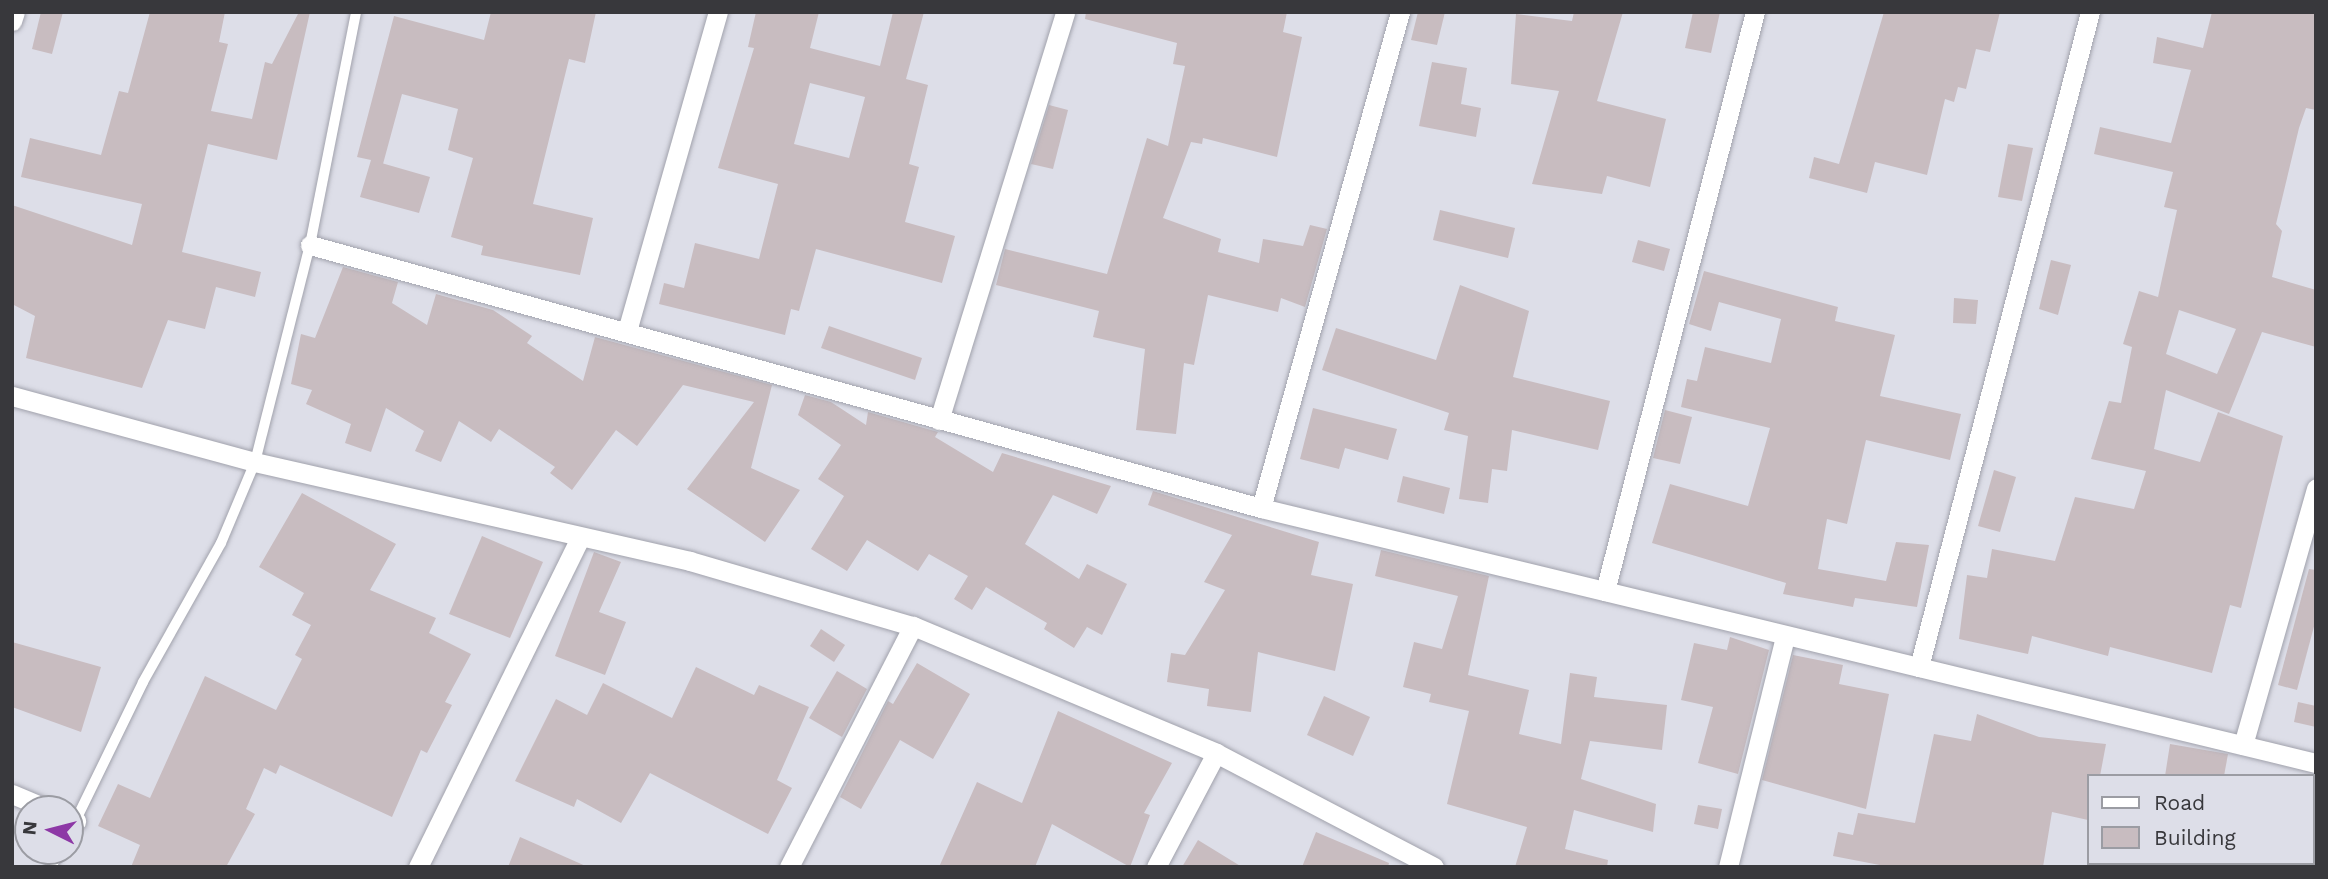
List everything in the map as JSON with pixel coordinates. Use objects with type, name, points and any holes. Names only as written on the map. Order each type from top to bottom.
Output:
[{"type":"street","points":[[12,21],[15,12]]},
{"type":"street","points":[[627,331],[718,12]]},
{"type":"street","points":[[939,420],[1065,12]]},
{"type":"street","points":[[1261,508],[1400,12]]},
{"type":"street","points":[[1605,591],[1755,12]]},
{"type":"street","points":[[1919,667],[2090,12]]},
{"type":"street","points":[[310,245],[1261,508],[2316,763]]},
{"type":"street","points":[[12,396],[254,462],[690,561],[913,626],[1216,753],[1434,867]]},
{"type":"street","points":[[2243,745],[2316,488]]},
{"type":"street","points":[[418,867],[580,538]]},
{"type":"street","points":[[789,867],[913,626]]},
{"type":"street","points":[[1728,867],[1785,636]]},
{"type":"street","points":[[1157,867],[1216,753]]},
{"type":"lane","points":[[84,800],[142,682],[221,543],[254,462],[310,245],[356,12]]},
{"type":"building","points":[[41,12],[63,12],[52,54],[32,49]]},
{"type":"building","points":[[150,12],[225,12],[219,42],[228,44],[211,111],[252,119],[265,62],[272,64],[299,12],[310,12],[277,160],[208,144],[182,252],[261,272],[255,297],[216,287],[205,329],[168,320],[142,388],[26,358],[35,316],[12,304],[12,205],[132,245],[142,204],[21,177],[30,138],[101,155],[119,91],[128,93]]},
{"type":"building","points":[[491,12],[596,12],[585,63],[569,59],[533,204],[593,218],[580,275],[481,255],[483,246],[451,237],[473,158],[448,150],[458,109],[402,94],[383,163],[430,177],[419,213],[360,197],[371,160],[357,157],[394,16],[484,40]]},
{"type":"building","points":[[756,12],[819,12],[810,48],[880,66],[893,12],[924,12],[906,79],[928,85],[909,164],[919,167],[905,222],[955,236],[942,283],[816,249],[799,311],[791,309],[785,335],[659,304],[664,283],[684,288],[695,243],[759,259],[778,184],[718,168],[754,48],[748,47]],"holes":[[[810,83],[865,97],[849,158],[794,144]]]},
{"type":"building","points":[[1086,12],[1287,12],[1283,32],[1302,37],[1277,157],[1203,138],[1202,144],[1191,142],[1163,218],[1221,239],[1218,252],[1259,263],[1263,239],[1303,246],[1310,225],[1327,229],[1305,307],[1281,298],[1278,312],[1208,295],[1194,365],[1184,363],[1176,434],[1136,430],[1145,349],[1093,337],[1099,311],[996,285],[1005,249],[1107,274],[1147,138],[1168,146],[1185,66],[1173,64],[1177,43],[1085,19]]},
{"type":"building","points":[[1418,12],[1445,12],[1437,45],[1411,40]]},
{"type":"building","points":[[1574,12],[1623,12],[1597,101],[1666,119],[1650,187],[1607,176],[1602,194],[1532,184],[1559,91],[1511,84],[1516,14],[1572,21]]},
{"type":"building","points":[[1693,12],[1720,12],[1711,53],[1685,48]]},
{"type":"building","points":[[1884,12],[2000,12],[1990,52],[1976,49],[1966,89],[1958,87],[1954,102],[1945,99],[1927,175],[1875,162],[1867,193],[1809,178],[1814,157],[1839,164]]},
{"type":"building","points":[[2212,12],[2316,12],[2316,110],[2306,108],[2299,128],[2276,224],[2282,231],[2272,277],[2316,290],[2316,347],[2262,332],[2229,414],[2166,390],[2154,449],[2200,462],[2218,412],[2283,436],[2241,608],[2230,605],[2212,673],[2110,647],[2108,656],[2032,636],[2028,654],[1959,639],[1967,575],[1987,578],[1992,549],[2055,561],[2075,497],[2134,509],[2146,471],[2091,459],[2109,401],[2121,403],[2132,347],[2123,344],[2139,291],[2158,297],[2177,210],[2164,207],[2173,172],[2094,154],[2100,127],[2171,143],[2191,70],[2153,63],[2157,37],[2203,48]],"holes":[[[2179,310],[2236,329],[2217,374],[2166,354]]]},
{"type":"building","points":[[1432,62],[1467,68],[1461,104],[1481,108],[1476,137],[1419,126]]},
{"type":"building","points":[[1049,105],[1068,110],[1053,169],[1031,164]]},
{"type":"building","points":[[2008,144],[2033,148],[2022,201],[1998,197]]},
{"type":"building","points":[[1440,210],[1515,228],[1508,258],[1433,240]]},
{"type":"building","points":[[1638,240],[1670,249],[1664,271],[1632,262]]},
{"type":"building","points":[[2051,260],[2071,265],[2058,315],[2039,309]]},
{"type":"building","points":[[343,267],[398,282],[392,303],[427,325],[436,294],[493,310],[532,336],[527,343],[583,381],[595,337],[772,385],[751,468],[800,490],[765,542],[687,489],[754,402],[683,385],[637,446],[616,430],[572,490],[550,473],[555,467],[499,429],[491,442],[459,421],[441,462],[415,451],[424,431],[386,408],[371,452],[345,443],[351,424],[306,404],[312,390],[291,384],[301,334],[315,338]]},
{"type":"building","points":[[1704,271],[1838,307],[1835,321],[1895,335],[1880,396],[1961,414],[1950,460],[1866,440],[1847,524],[1827,519],[1818,569],[1886,581],[1896,542],[1929,545],[1917,607],[1855,598],[1853,607],[1783,594],[1786,583],[1652,543],[1670,484],[1748,506],[1770,428],[1681,407],[1687,379],[1697,381],[1705,347],[1771,363],[1781,319],[1719,302],[1711,331],[1689,324]]},
{"type":"building","points":[[1460,285],[1529,311],[1513,377],[1610,401],[1598,450],[1512,430],[1507,471],[1492,469],[1488,503],[1459,499],[1468,436],[1444,430],[1449,413],[1322,370],[1336,328],[1436,360]]},
{"type":"building","points":[[1954,298],[1978,300],[1976,324],[1953,323]]},
{"type":"building","points":[[829,326],[922,358],[915,380],[821,348]]},
{"type":"building","points":[[805,395],[831,402],[866,425],[868,412],[938,432],[935,437],[993,472],[1002,453],[1111,486],[1097,514],[1053,495],[1025,544],[1079,579],[1087,564],[1127,584],[1102,635],[1087,627],[1074,648],[1044,629],[1047,623],[986,587],[972,610],[954,599],[968,576],[929,554],[918,571],[867,540],[847,571],[811,549],[844,496],[818,479],[841,445],[798,415]]},
{"type":"building","points":[[1313,408],[1397,429],[1388,460],[1345,448],[1339,469],[1300,459]]},
{"type":"building","points":[[1665,410],[1692,417],[1680,464],[1653,458]]},
{"type":"building","points":[[1994,470],[2016,477],[2000,532],[1978,526]]},
{"type":"building","points":[[1403,476],[1450,488],[1444,514],[1397,502]]},
{"type":"building","points":[[1153,491],[1319,542],[1311,575],[1353,584],[1335,671],[1258,652],[1251,712],[1207,706],[1209,689],[1167,682],[1171,653],[1185,655],[1225,590],[1204,582],[1232,535],[1148,505]]},
{"type":"building","points":[[302,493],[396,544],[370,590],[436,618],[429,633],[471,654],[445,702],[452,705],[427,753],[421,750],[392,817],[280,765],[276,774],[264,768],[246,809],[255,814],[226,867],[131,867],[140,845],[98,826],[118,784],[150,798],[205,676],[276,710],[302,659],[295,655],[311,625],[292,615],[304,593],[259,567]]},
{"type":"building","points":[[482,536],[543,562],[510,638],[449,614]]},
{"type":"building","points":[[1381,550],[1489,576],[1468,675],[1529,690],[1519,734],[1561,744],[1570,673],[1597,677],[1594,697],[1667,705],[1662,750],[1590,741],[1581,779],[1656,804],[1653,832],[1574,810],[1565,849],[1608,860],[1607,867],[1515,867],[1527,827],[1447,804],[1469,711],[1429,702],[1431,694],[1403,687],[1414,642],[1442,649],[1458,596],[1375,576]]},
{"type":"building","points":[[594,552],[621,562],[599,612],[626,622],[605,675],[555,656]]},
{"type":"building","points":[[2309,569],[2316,570],[2316,619],[2297,690],[2278,685]]},
{"type":"building","points":[[821,629],[845,645],[834,662],[810,646]]},
{"type":"building","points":[[1730,637],[1769,650],[1738,774],[1698,763],[1713,707],[1681,700],[1694,643],[1727,650]]},
{"type":"building","points":[[12,642],[101,667],[81,732],[12,707]]},
{"type":"building","points":[[1793,655],[1843,665],[1839,684],[1889,694],[1866,809],[1762,780]]},
{"type":"building","points":[[917,663],[970,694],[933,759],[900,740],[861,809],[840,797],[888,701],[893,704]]},
{"type":"building","points":[[696,667],[754,695],[759,685],[809,707],[777,780],[792,788],[768,834],[650,773],[621,823],[577,799],[574,807],[515,781],[556,699],[587,715],[603,683],[672,718]]},
{"type":"building","points":[[837,671],[867,689],[842,737],[809,718]]},
{"type":"building","points":[[1324,696],[1370,717],[1353,756],[1307,735]]},
{"type":"building","points":[[2298,702],[2316,706],[2316,727],[2294,722]]},
{"type":"building","points":[[1058,711],[1172,763],[1144,813],[1150,815],[1130,867],[1052,824],[1035,867],[939,867],[977,782],[1022,803]]},
{"type":"building","points":[[1977,714],[2039,737],[2106,744],[2100,774],[2086,774],[2086,820],[2052,812],[2043,867],[1890,867],[1833,856],[1838,832],[1853,835],[1858,813],[1915,823],[1934,734],[1971,741]]},
{"type":"building","points":[[2170,744],[2228,754],[2224,774],[2165,774]]},
{"type":"building","points":[[1698,805],[1722,809],[1718,829],[1694,824]]},
{"type":"building","points":[[1316,832],[1389,863],[1388,867],[1302,867]]},
{"type":"building","points":[[520,837],[588,867],[508,867]]},
{"type":"building","points":[[1198,840],[1242,867],[1182,867]]}]
